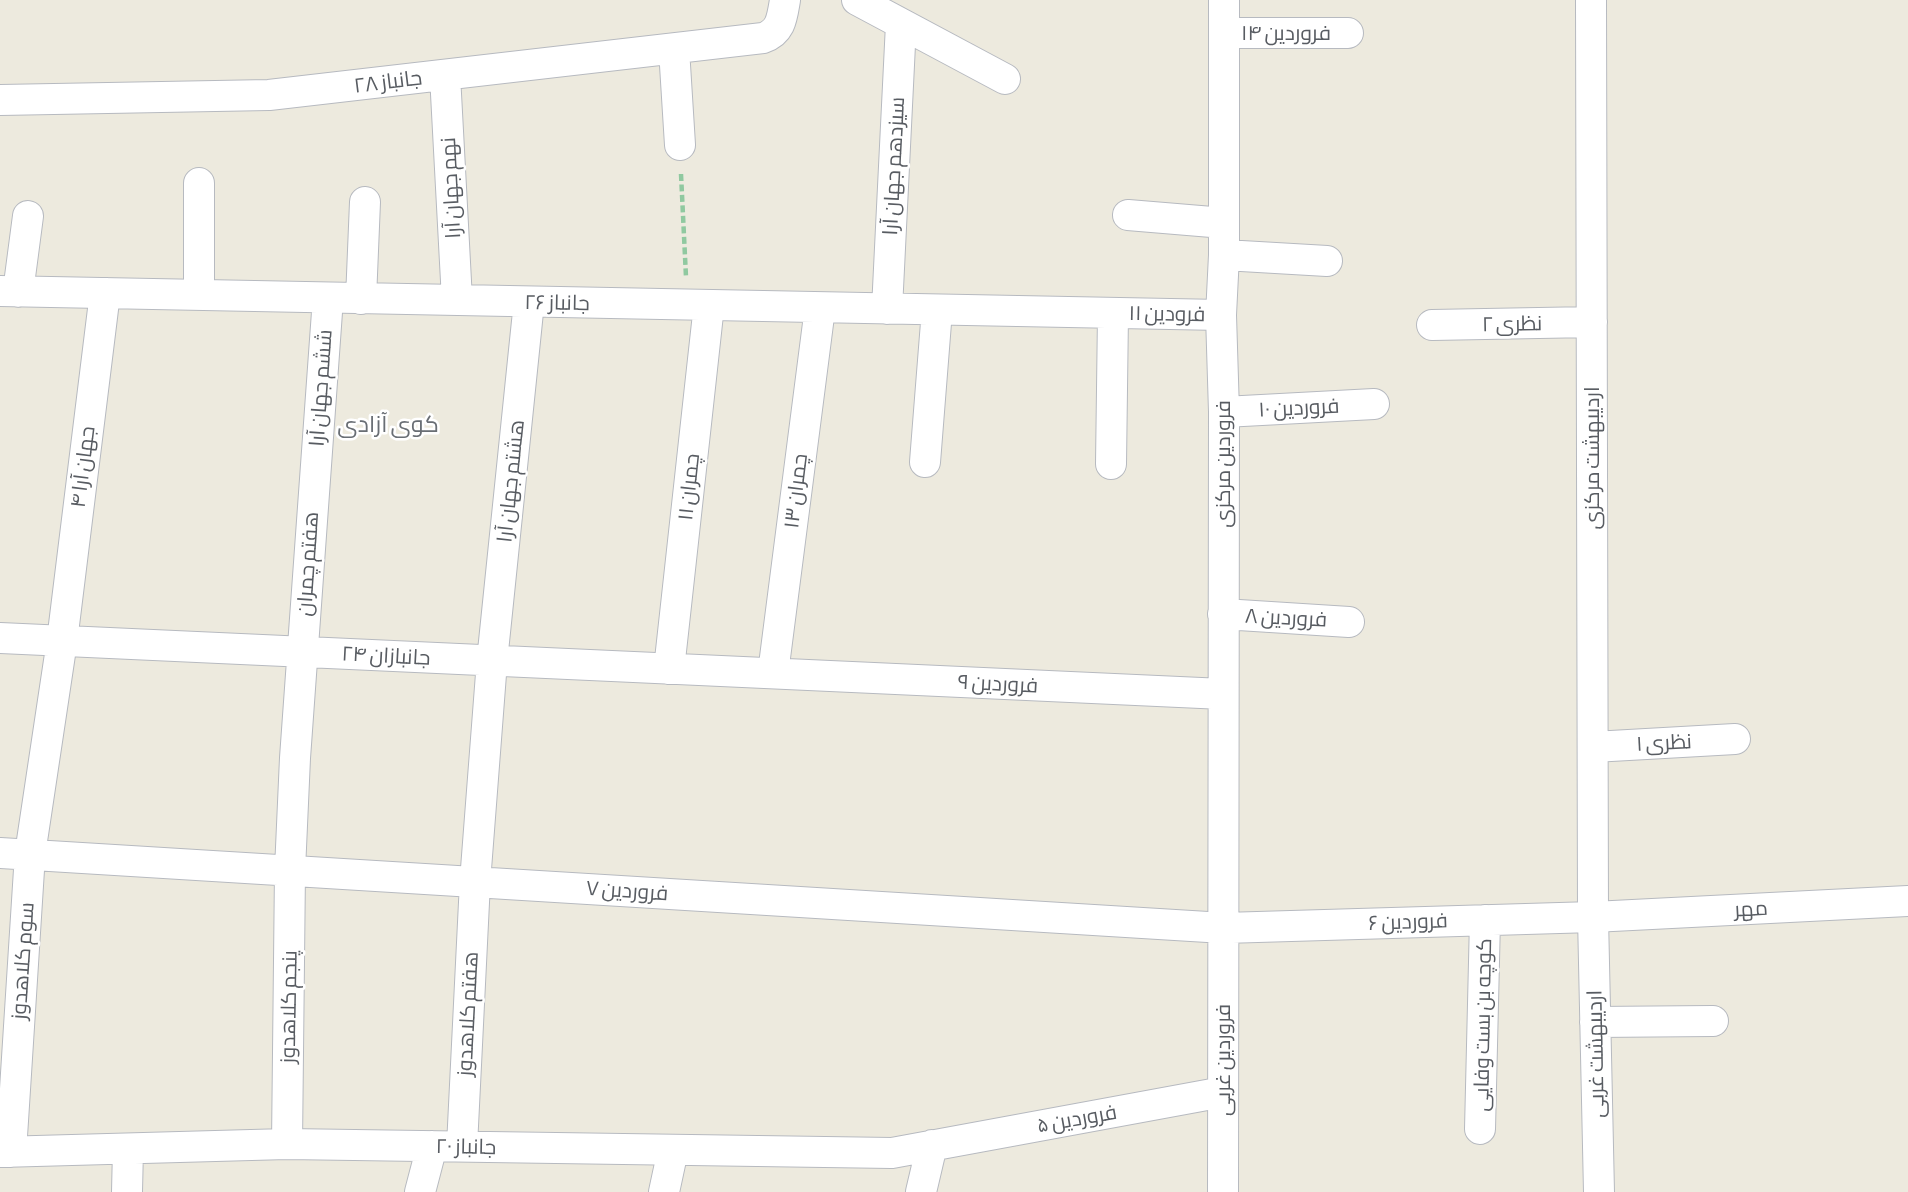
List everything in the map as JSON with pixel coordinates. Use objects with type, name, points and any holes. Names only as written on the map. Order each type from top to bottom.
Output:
[{"type":"street","name":"جانباز ۲۸","points":[[0,100],[269,95],[763,38],[773,35],[781,24],[785,0]]},
{"type":"street","points":[[857,0],[1005,79]]},
{"type":"street","name":"فروردین مرکزی","points":[[1224,0],[1224,255],[1221,315],[1224,412],[1224,928]]},
{"type":"street","name":"اردیبهشت مرکزی","points":[[1591,0],[1593,917]]},
{"type":"street","name":"سیزدهم جهان آرا","points":[[887,309],[901,24]]},
{"type":"street","name":"فروردین ۱۴","points":[[1224,33],[1348,33]]},
{"type":"street","points":[[674,48],[680,145]]},
{"type":"street","name":"نهم جهان آرا","points":[[445,75],[457,300]]},
{"type":"street","points":[[199,183],[199,295]]},
{"type":"street","points":[[361,299],[365,202]]},
{"type":"street","points":[[1128,215],[1224,223]]},
{"type":"street","points":[[9,292],[28,216]]},
{"type":"street","points":[[1224,255],[1327,261]]},
{"type":"street","name":"جانباز ۲۶","points":[[9,292],[1113,314]]},
{"type":"street","name":"۴ جهان آرا","points":[[45,744],[62,641],[105,293]]},
{"type":"street","name":"ششم جهان آرا","points":[[314,477],[328,298]]},
{"type":"street","name":"هشتم جهان آرا","points":[[484,767],[492,661],[529,302]]},
{"type":"street","name":"۱۱ چمران","points":[[670,669],[698,305]]},
{"type":"street","name":"۱۳ چمران","points":[[773,673],[820,308]]},
{"type":"street","points":[[925,463],[937,310]]},
{"type":"street","points":[[1111,464],[1113,314]]},
{"type":"street","name":"فرودین ۱۱","points":[[1113,314],[1221,315]]},
{"type":"street","name":"نظری ۲","points":[[1432,325],[1592,322]]},
{"type":"street","name":"فروردین ۱۰","points":[[1224,412],[1374,404]]},
{"type":"street","name":"هفتم چمران","points":[[295,758],[314,477]]},
{"type":"street","name":"فروردین ۸","points":[[1223,614],[1349,622]]},
{"type":"street","name":"جانبازان ۲۴","points":[[0,638],[773,673]]},
{"type":"street","name":"فروردین ۹","points":[[773,673],[1223,694]]},
{"type":"street","name":"نظری ۱","points":[[1593,747],[1735,739]]},
{"type":"street","name":"سوم کلاهدوز","points":[[6,1152],[30,854],[45,744]]},
{"type":"street","name":"پنجم کلاهدوز","points":[[287,1144],[290,870],[295,758]]},
{"type":"street","name":"هفتم کلاهدوز","points":[[462,1146],[475,882],[484,767]]},
{"type":"street","name":"فروردین ۷","points":[[0,853],[1224,928]]},
{"type":"street","name":"مهر","points":[[1593,917],[1908,901]]},
{"type":"street","name":"فروردین ۶","points":[[1224,928],[1593,917]]},
{"type":"street","name":"اردیبهشت غربی","points":[[1593,917],[1599,1192]]},
{"type":"street","name":"کوچه بن بست وفایی","points":[[1480,1129],[1485,920]]},
{"type":"street","name":"فروردین غربی","points":[[1223,1192],[1224,928]]},
{"type":"street","points":[[1595,1022],[1713,1021]]},
{"type":"street","name":"فروردین ۵","points":[[932,1145],[1223,1092]]},
{"type":"street","name":"۲۰ جانباز","points":[[6,1152],[287,1144],[892,1153],[932,1145]]},
{"type":"street","points":[[921,1192],[932,1145]]},
{"type":"street","points":[[420,1192],[432,1146]]},
{"type":"street","points":[[127,1192],[128,1149]]},
{"type":"street","points":[[664,1192],[673,1150]]},
{"type":"path","points":[[680,145],[698,305]]},
{"type":"district","name":"کوی آزادی","points":[[388,425]]}]
